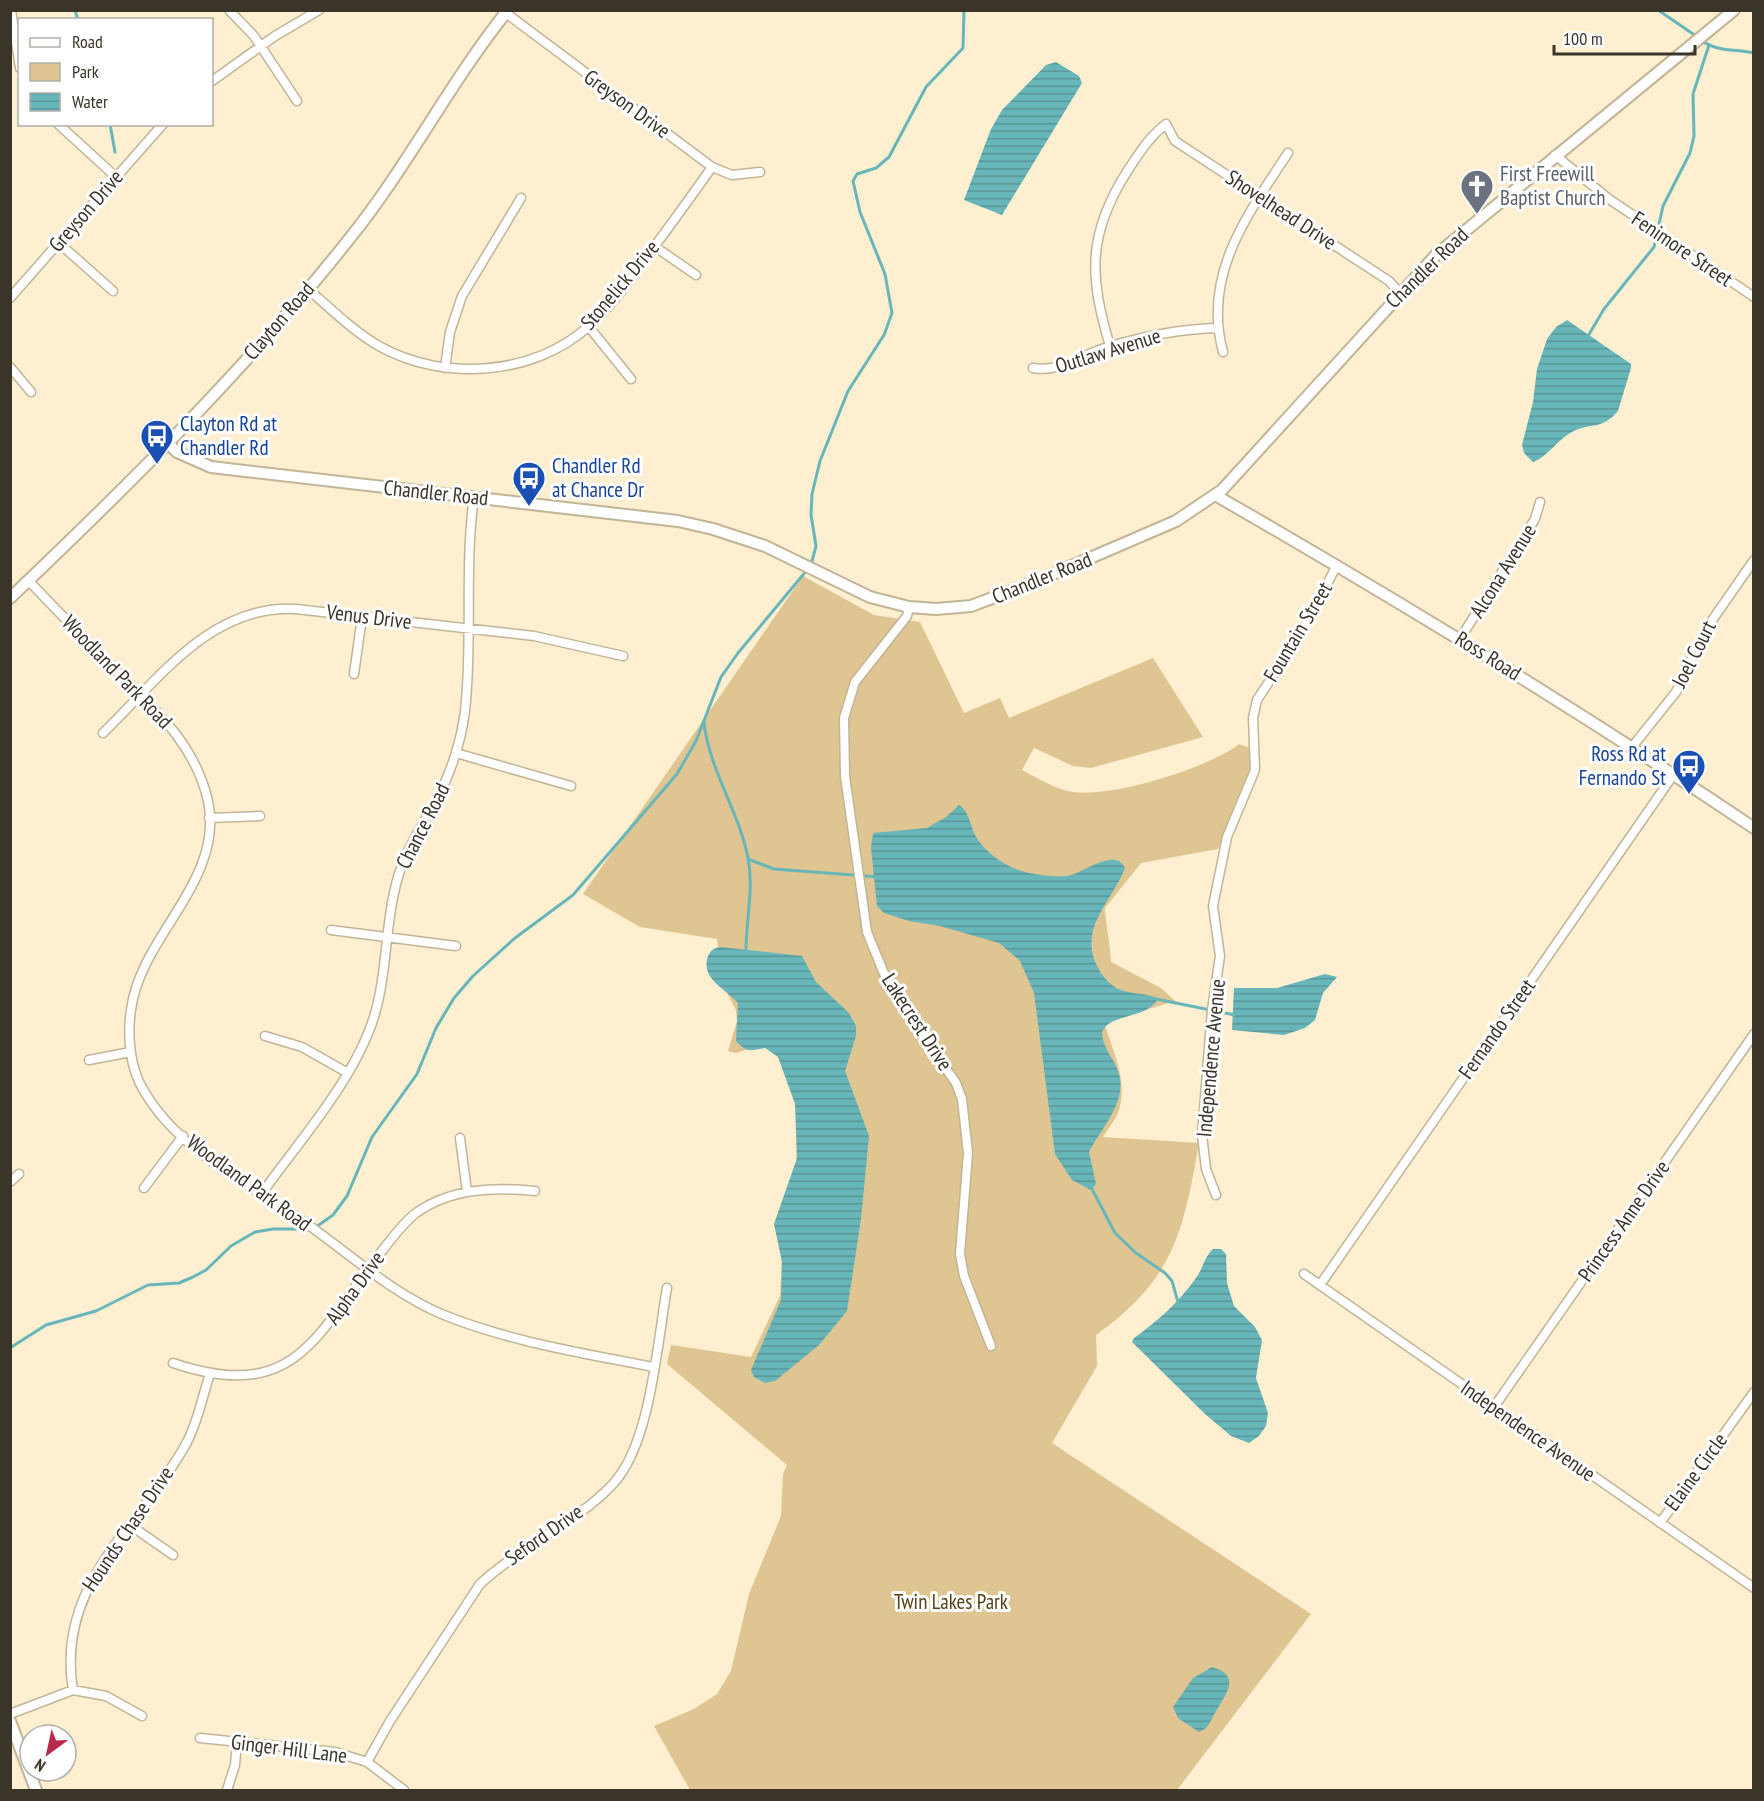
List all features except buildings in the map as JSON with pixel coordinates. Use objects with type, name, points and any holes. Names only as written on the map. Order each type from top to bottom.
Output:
[{"type":"street","points":[[11,10],[18,55]]},
{"type":"street","points":[[229,10],[261,46],[297,101]]},
{"type":"street","points":[[213,80],[261,46],[319,10]]},
{"type":"street","name":"Chandler Road","points":[[169,444],[177,452],[212,467],[648,517],[706,527],[773,550],[870,597],[909,607],[958,608],[1008,593],[1169,525],[1215,495],[1436,255],[1734,10]]},
{"type":"street","name":"Greyson Drive","points":[[506,11],[712,167],[732,175],[751,175],[760,172]]},
{"type":"street","name":"Clayton Road","points":[[10,598],[169,444],[308,289],[382,195],[506,11]]},
{"type":"street","name":"Shovelhead Drive","points":[[1110,346],[1095,288],[1095,259],[1100,224],[1112,195],[1146,142],[1166,124],[1175,141],[1389,281],[1400,293]]},
{"type":"street","points":[[60,126],[116,177]]},
{"type":"street","name":"Greyson Drive","points":[[10,298],[161,126]]},
{"type":"street","points":[[1223,352],[1218,328],[1225,266],[1234,238],[1288,153]]},
{"type":"street","name":"Fenimore Street","points":[[1555,155],[1608,199],[1754,297]]},
{"type":"street","name":"Stonelick Drive","points":[[308,289],[362,336],[380,347],[419,363],[445,368],[497,368],[526,360],[567,342],[589,327],[618,294],[712,167]]},
{"type":"street","points":[[445,368],[450,332],[462,296],[522,198]]},
{"type":"street","points":[[58,243],[113,291]]},
{"type":"street","points":[[654,246],[696,276]]},
{"type":"street","points":[[589,327],[631,379]]},
{"type":"street","name":"Outlaw Avenue","points":[[1033,368],[1052,369],[1110,346],[1160,334],[1218,328]]},
{"type":"street","points":[[10,367],[31,392]]},
{"type":"street","name":"Ross Road","points":[[1215,495],[1460,639],[1632,747],[1754,828]]},
{"type":"street","name":"Chance Road","points":[[262,1193],[348,1073],[374,1017],[389,938],[395,886],[414,837],[437,799],[456,753],[465,709],[471,590],[468,555],[474,497]]},
{"type":"street","name":"Alcona Avenue","points":[[1460,639],[1535,519],[1540,502]]},
{"type":"street","name":"Joel Court","points":[[1632,747],[1676,692],[1704,632],[1754,560]]},
{"type":"street","name":"Fountain Street","points":[[1257,700],[1300,635],[1337,565]]},
{"type":"street","name":"Woodland Park Road","points":[[28,581],[164,717],[190,756],[204,789],[209,818],[207,844],[198,872],[154,947],[137,985],[130,1011],[131,1052],[135,1071],[144,1092],[183,1136],[210,1160],[262,1193],[367,1269],[413,1299],[447,1317],[550,1347],[653,1367]]},
{"type":"street","name":"Lakecrest Drive","points":[[909,607],[907,616],[859,674],[850,694],[844,718],[845,776],[867,932],[885,976],[903,1007],[956,1083],[962,1099],[968,1153],[960,1254],[964,1276],[991,1346]]},
{"type":"street","name":"Venus Drive","points":[[103,733],[199,640],[217,627],[245,615],[287,608],[548,638],[623,656]]},
{"type":"street","points":[[354,674],[362,616]]},
{"type":"street","name":"Independence Avenue","points":[[1216,1194],[1206,1168],[1202,1135],[1212,1010],[1221,956],[1213,906],[1227,837],[1255,770],[1253,718],[1257,700]]},
{"type":"street","points":[[456,753],[571,786]]},
{"type":"street","name":"Fernando Street","points":[[1320,1285],[1674,774]]},
{"type":"street","points":[[209,818],[260,816]]},
{"type":"street","points":[[331,930],[456,946]]},
{"type":"street","name":"Princess Anne Drive","points":[[1494,1407],[1754,1034]]},
{"type":"street","points":[[265,1036],[302,1047],[348,1073]]},
{"type":"street","points":[[89,1060],[131,1052]]},
{"type":"street","points":[[144,1188],[183,1136]]},
{"type":"street","points":[[460,1138],[467,1192]]},
{"type":"street","points":[[10,1182],[19,1174]]},
{"type":"street","name":"Alpha Drive","points":[[173,1363],[210,1374],[238,1376],[263,1372],[299,1355],[331,1322],[367,1269],[417,1212],[446,1197],[467,1192],[506,1189],[535,1191]]},
{"type":"street","name":"Independence Avenue","points":[[1304,1274],[1754,1588]]},
{"type":"street","name":"Seford Drive","points":[[367,1762],[390,1721],[480,1584],[497,1568],[613,1485],[634,1452],[640,1437],[667,1288]]},
{"type":"street","name":"Hounds Chase Drive","points":[[73,1690],[70,1655],[80,1603],[94,1576],[185,1445],[197,1418],[210,1374]]},
{"type":"street","name":"Elaine Circle","points":[[1660,1523],[1754,1392]]},
{"type":"street","points":[[130,1525],[173,1555]]},
{"type":"street","points":[[10,1714],[73,1690],[106,1696],[142,1716]]},
{"type":"street","points":[[10,1721],[36,1791]]},
{"type":"street","name":"Ginger Hill Lane","points":[[200,1738],[335,1752],[367,1762],[404,1791]]},
{"type":"street","points":[[227,1791],[235,1765],[237,1742]]},
{"type":"green space","name":"Twin Lakes Park","points":[[803,576],[874,615],[920,622],[964,713],[1000,698],[1009,718],[1153,658],[1203,737],[1091,768],[1073,766],[1034,748],[1022,770],[1054,786],[1067,791],[1090,793],[1134,786],[1206,762],[1239,744],[1250,748],[1261,758],[1218,849],[1141,863],[1105,908],[1111,962],[1161,988],[1175,1001],[1142,1011],[1102,1016],[1118,1067],[1122,1092],[1116,1117],[1103,1137],[1199,1143],[1187,1203],[1171,1252],[1143,1294],[1096,1335],[1097,1366],[1052,1443],[1311,1614],[1177,1790],[690,1790],[654,1726],[694,1709],[717,1694],[731,1671],[749,1594],[781,1516],[783,1474],[787,1465],[667,1364],[671,1345],[751,1357],[780,1296],[782,1255],[796,1175],[797,1116],[792,1080],[769,1042],[736,1053],[728,1051],[737,1021],[736,1010],[724,987],[717,939],[640,927],[583,894]]},
{"type":"water","points":[[1056,62],[1079,76],[1082,83],[1002,215],[964,200],[991,129],[1002,110],[1046,65]]},
{"type":"water","points":[[1567,320],[1631,364],[1631,368],[1618,411],[1613,417],[1603,423],[1570,433],[1533,462],[1524,453],[1522,445],[1533,402],[1537,369],[1547,339],[1556,327]]},
{"type":"water","points":[[959,805],[967,813],[974,833],[983,847],[997,859],[1013,868],[1029,873],[1066,876],[1097,863],[1113,860],[1120,862],[1125,868],[1094,927],[1092,952],[1101,973],[1115,987],[1158,999],[1145,1010],[1112,1022],[1102,1032],[1106,1047],[1118,1071],[1120,1093],[1112,1114],[1089,1152],[1096,1184],[1091,1190],[1072,1180],[1055,1154],[1034,993],[1020,961],[999,943],[940,926],[909,921],[884,913],[877,906],[871,848],[873,833],[927,828],[946,817]]},
{"type":"water","points":[[720,947],[802,956],[816,982],[849,1013],[856,1026],[856,1036],[845,1071],[869,1136],[861,1219],[847,1311],[819,1345],[775,1381],[765,1383],[754,1377],[751,1370],[781,1300],[782,1262],[774,1224],[797,1158],[795,1104],[778,1057],[765,1048],[746,1049],[736,1041],[738,1003],[711,977],[706,964],[710,952]]},
{"type":"water","points":[[1325,974],[1337,977],[1323,993],[1315,1020],[1305,1028],[1284,1035],[1232,1030],[1234,988],[1277,988]]},
{"type":"water","points":[[1213,1249],[1221,1249],[1226,1254],[1227,1283],[1234,1306],[1255,1327],[1262,1340],[1256,1378],[1268,1413],[1266,1426],[1259,1436],[1249,1443],[1231,1436],[1204,1413],[1132,1342],[1183,1295]]},
{"type":"water","points":[[1212,1667],[1221,1670],[1226,1675],[1229,1685],[1209,1723],[1199,1732],[1178,1718],[1173,1707],[1193,1678]]},
{"type":"waterway","points":[[75,10],[77,18]]},
{"type":"waterway","points":[[811,565],[816,546],[811,515],[812,494],[820,461],[848,391],[884,335],[892,313],[885,274],[860,212],[853,181],[857,174],[876,168],[889,157],[926,87],[963,48],[964,10]]},
{"type":"waterway","points":[[1658,10],[1696,36]]},
{"type":"waterway","points":[[1701,40],[1713,47],[1754,53]]},
{"type":"waterway","points":[[1588,336],[1604,309],[1654,247],[1663,206],[1690,153],[1694,136],[1693,94],[1709,45]]},
{"type":"waterway","points":[[110,126],[115,152]]},
{"type":"waterway","points":[[316,1227],[333,1215],[347,1196],[372,1137],[417,1074],[436,1028],[454,998],[473,976],[515,938],[573,895],[677,774],[696,741],[721,677],[807,570]]},
{"type":"waterway","points":[[704,722],[712,757],[738,824],[748,858],[750,893],[746,950]]},
{"type":"waterway","points":[[748,859],[774,869],[879,877]]},
{"type":"waterway","points":[[1156,999],[1235,1015]]},
{"type":"waterway","points":[[1091,1187],[1115,1233],[1136,1253],[1165,1273],[1172,1281],[1178,1302]]},
{"type":"waterway","points":[[10,1348],[46,1325],[96,1311],[148,1285],[179,1283],[193,1277],[206,1270],[231,1246],[255,1232],[273,1229],[309,1229]]},
{"type":"place","name":"First Freewill Baptist Church","points":[[1477,215]]},
{"type":"place","name":"Clayton Rd at Chandler Rd","points":[[157,465]]},
{"type":"place","name":"Chandler Rd at Chance Dr","points":[[529,507]]},
{"type":"place","name":"Ross Rd at Fernando St","points":[[1689,795]]}]
